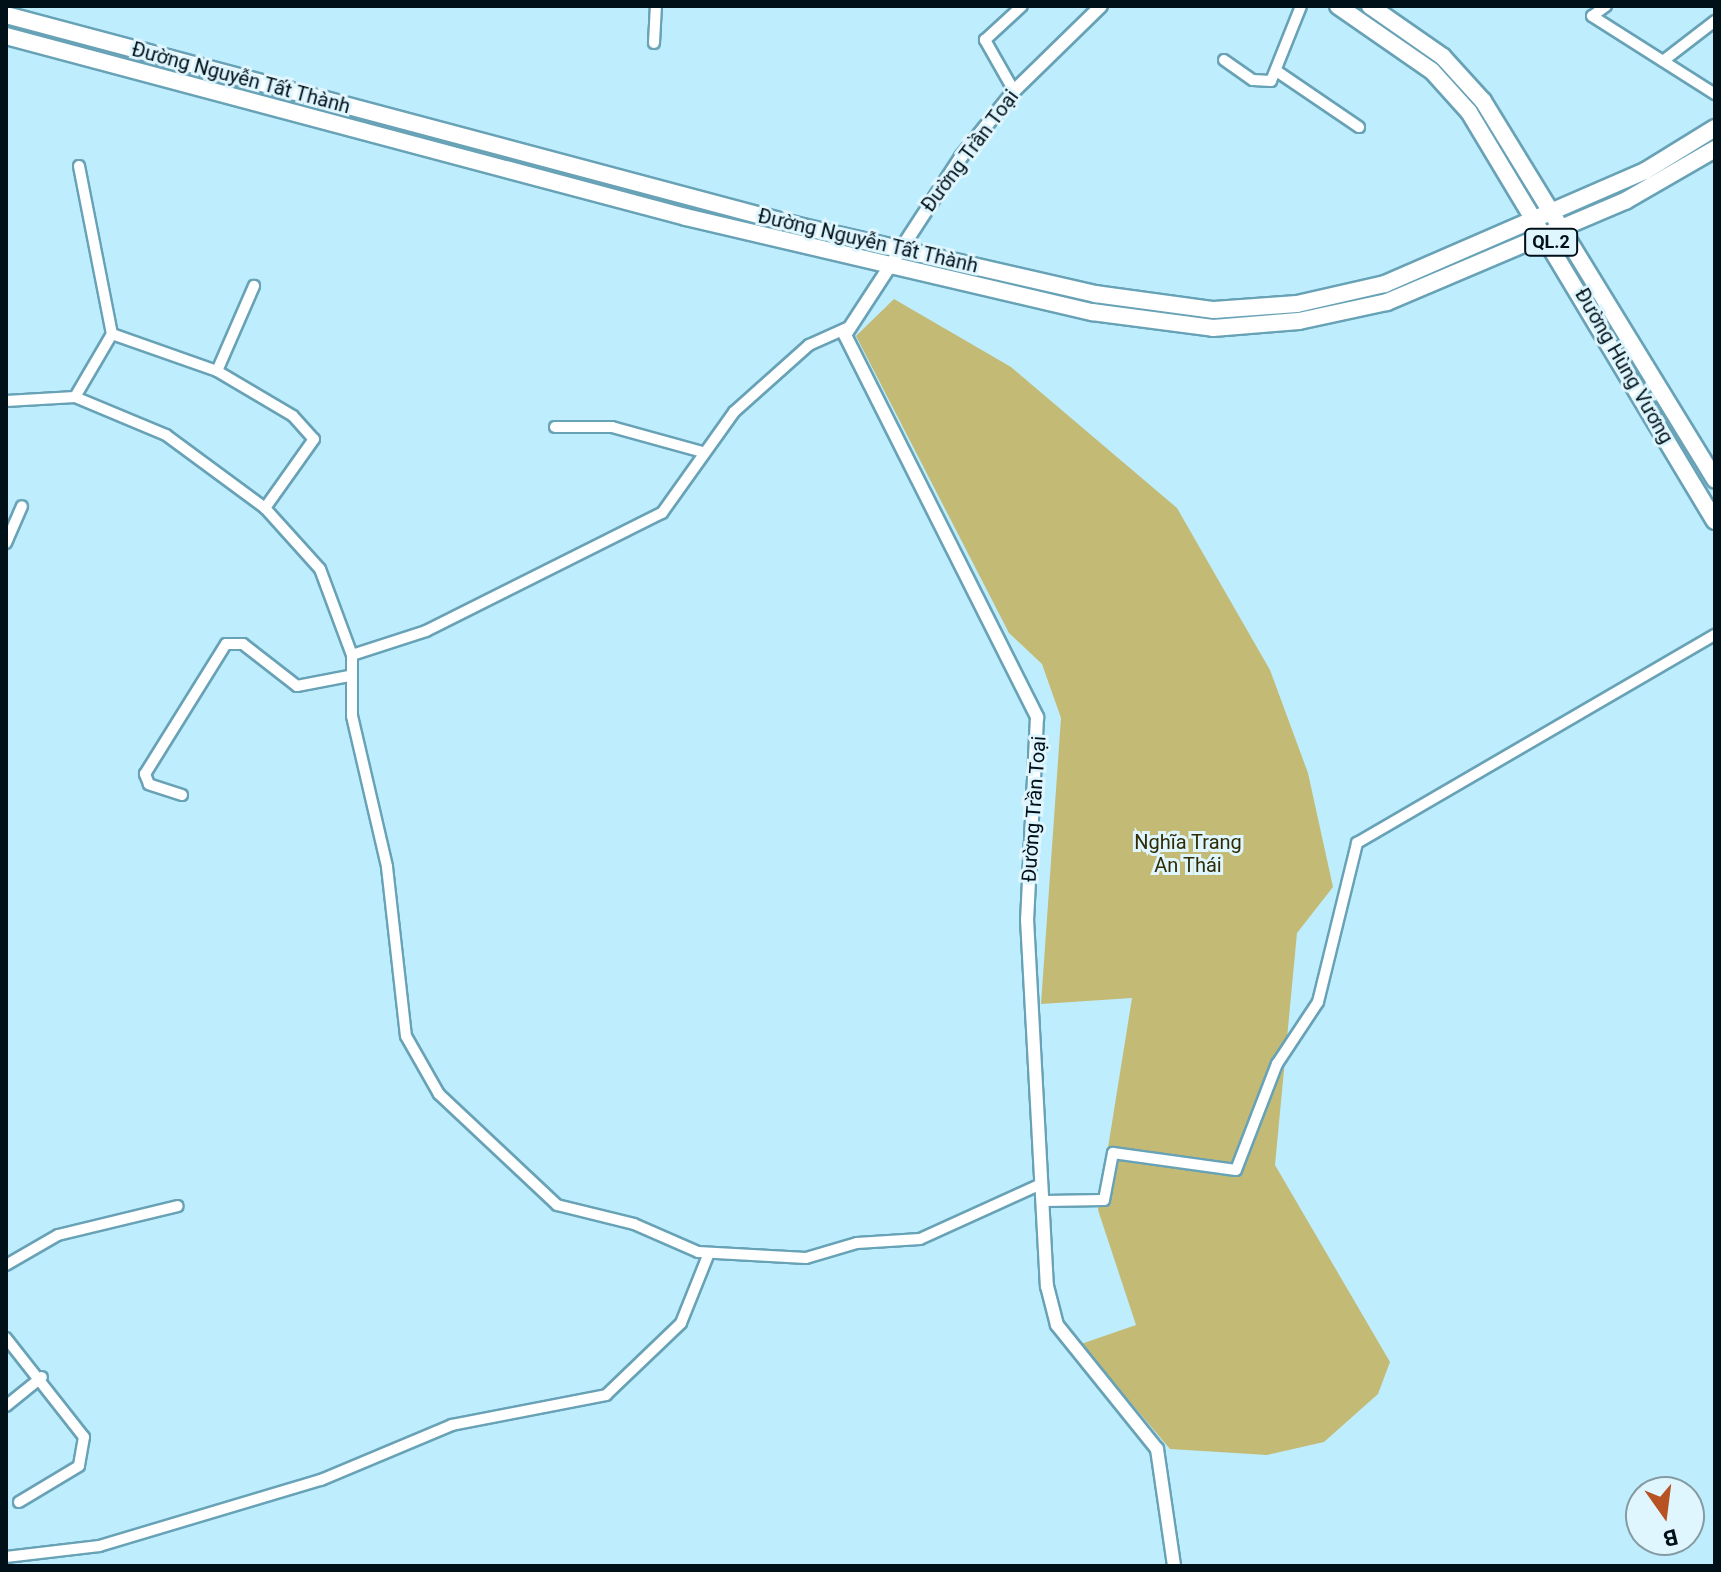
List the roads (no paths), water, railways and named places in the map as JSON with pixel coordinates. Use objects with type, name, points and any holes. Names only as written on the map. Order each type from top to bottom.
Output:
[{"type":"main road","name":"Đường Hùng Vương","points":[[1338,6],[1432,71],[1469,112],[1536,217],[1715,521]]},
{"type":"main road","name":"Đường Hùng Vương","points":[[1370,6],[1443,57],[1470,86],[1554,209],[1715,479]]},
{"type":"main road","name":"Đường Nguyễn Tất Thành","points":[[6,15],[901,249],[998,272],[1170,305],[1297,304],[1385,284],[1645,171],[1715,128]]},
{"type":"main road","name":"Đường Nguyễn Tất Thành","points":[[6,36],[890,264],[1156,322],[1257,326],[1387,302],[1565,228],[1715,149]]},
{"type":"main road","points":[[994,289],[998,272]]},
{"type":"street","points":[[654,43],[656,6]]},
{"type":"street","points":[[1014,91],[985,40],[1022,6]]},
{"type":"street","name":"Đường Trần Toại","points":[[1101,6],[1014,91],[847,328],[846,342],[1037,717],[1027,919],[1050,1306],[1157,1449],[1174,1566]]},
{"type":"street","points":[[1224,60],[1264,83],[1278,72],[1301,6]]},
{"type":"street","points":[[1606,6],[1592,16],[1715,94]]},
{"type":"street","points":[[1663,61],[1715,21]]},
{"type":"street","points":[[1278,72],[1359,127]]},
{"type":"street","points":[[75,397],[112,334],[79,166]]},
{"type":"street","points":[[217,371],[254,286]]},
{"type":"street","points":[[352,655],[426,631],[662,513],[703,452],[787,362],[847,328]]},
{"type":"street","points":[[112,334],[217,371],[313,431],[313,442],[265,508]]},
{"type":"street","points":[[6,401],[75,397],[166,435],[265,508],[320,569],[352,655],[349,676],[414,1056],[477,1136],[557,1205],[709,1253],[806,1258],[857,1243],[920,1239],[1041,1184]]},
{"type":"street","points":[[555,427],[612,427],[703,452]]},
{"type":"street","points":[[6,543],[22,506]]},
{"type":"street","points":[[1042,1201],[1104,1200],[1113,1153],[1236,1170],[1277,1064],[1318,1002],[1357,843],[1715,635]]},
{"type":"street","points":[[182,795],[149,784],[145,774],[226,644],[243,644],[297,686],[349,676]]},
{"type":"street","points":[[6,1265],[58,1235],[178,1206]]},
{"type":"street","points":[[6,1557],[99,1546],[310,1484],[452,1425],[606,1395],[681,1323],[709,1253]]},
{"type":"street","points":[[6,1338],[42,1377],[82,1432],[83,1456],[79,1466],[19,1502]]},
{"type":"street","points":[[6,1406],[42,1377]]},
{"type":"park label","name":"Nghĩa Trang An Thái","points":[[1188,854]]}]
